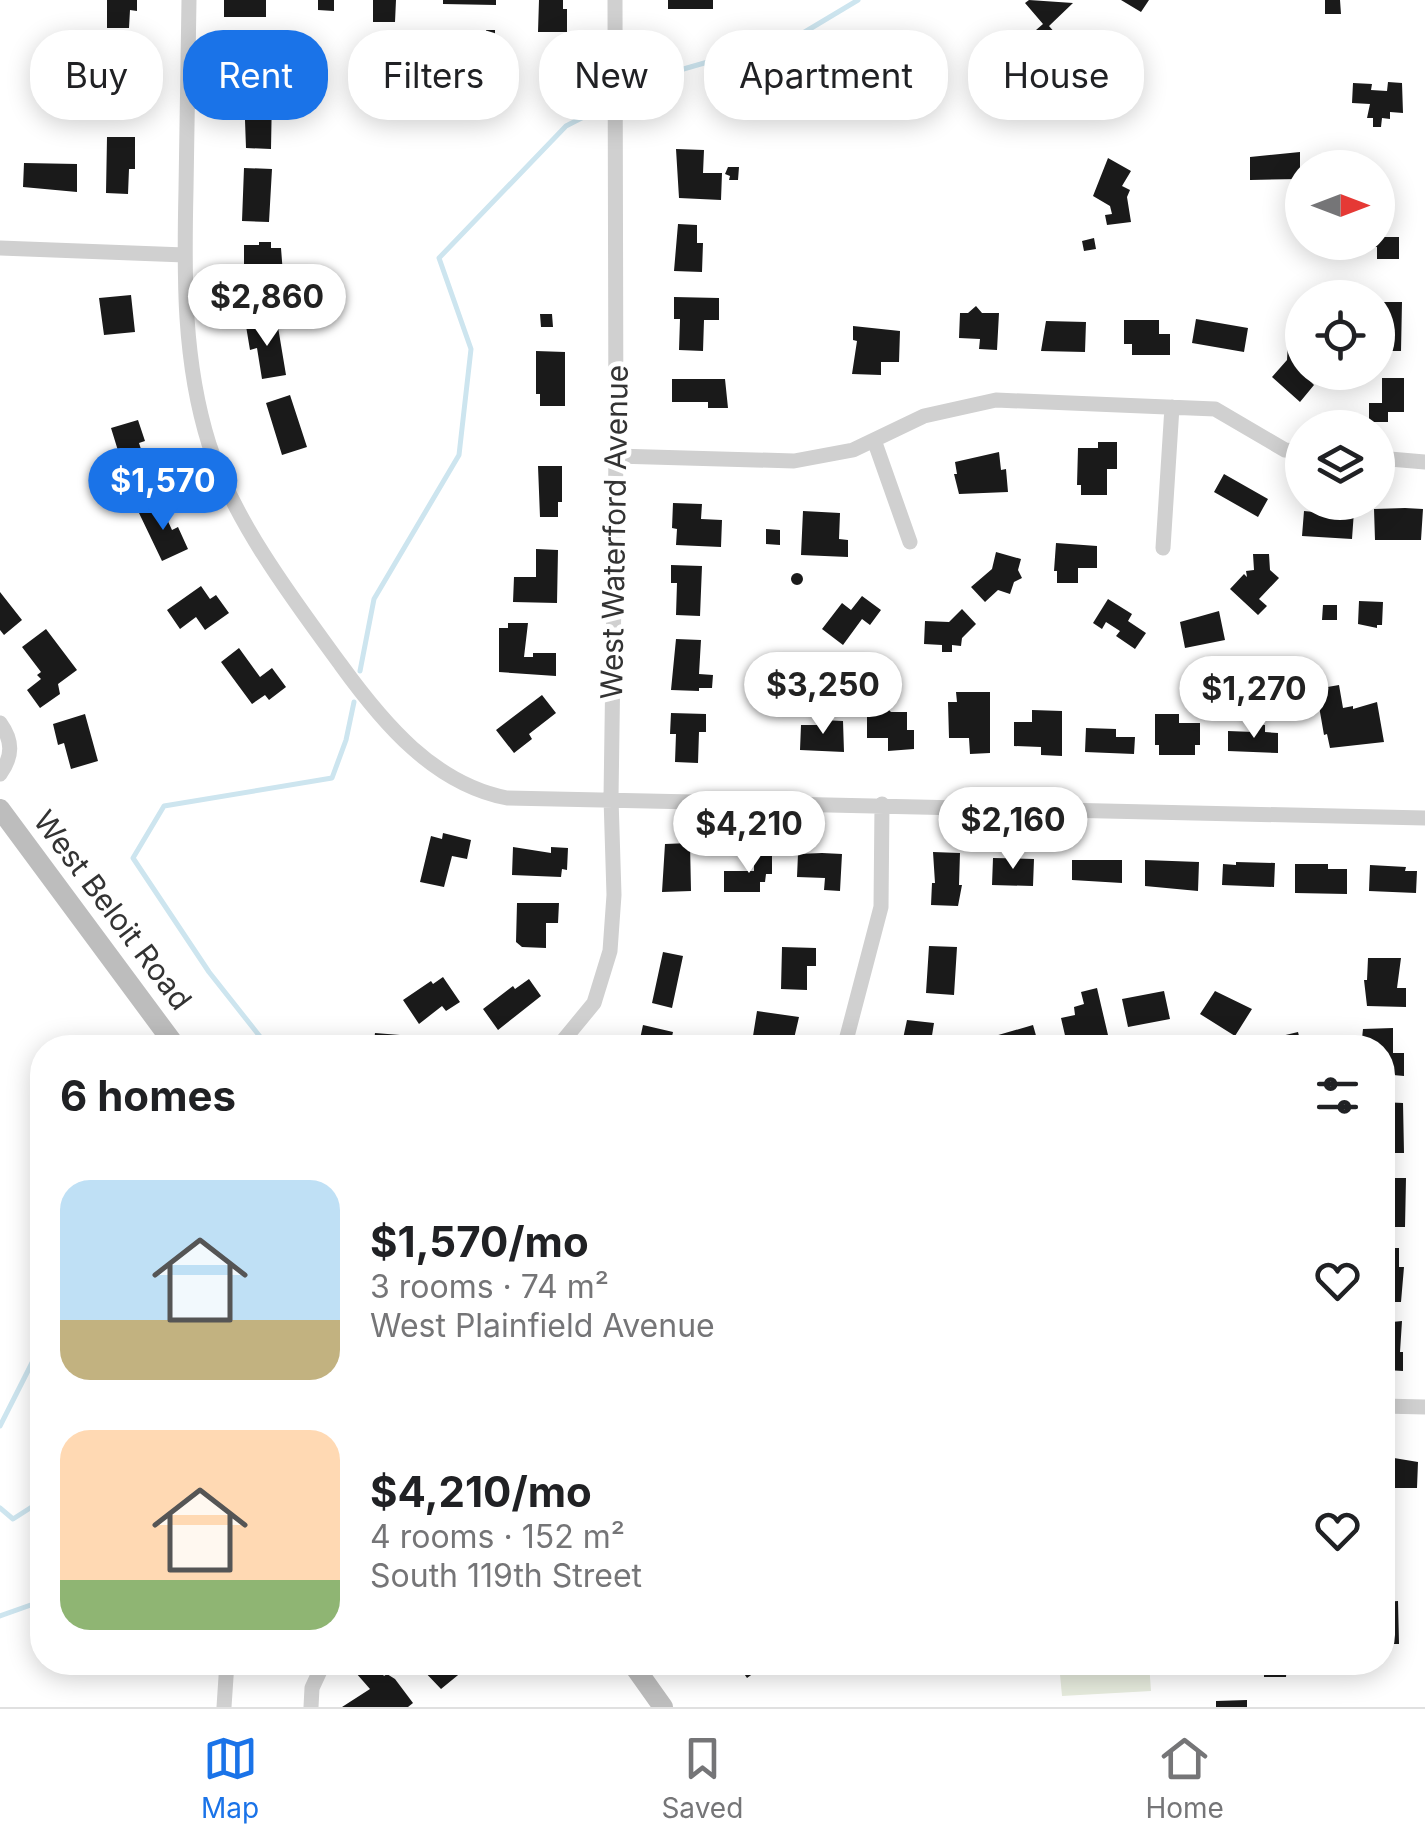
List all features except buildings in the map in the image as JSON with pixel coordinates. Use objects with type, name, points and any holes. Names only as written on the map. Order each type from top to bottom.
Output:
[{"type":"main road","name":"West Beloit Road","points":[[0,809],[167,1035]]},
{"type":"main road","points":[[641,1675],[663,1707]]},
{"type":"street","points":[[189,0],[185,325],[210,447],[274,573],[354,684],[426,763],[482,794],[507,798],[1425,818]]},
{"type":"street","name":"West Waterford Avenue","points":[[568,1035],[594,1004],[610,951],[614,895],[611,798],[616,0]]},
{"type":"street","points":[[0,248],[184,255]]},
{"type":"street","points":[[616,456],[794,461],[853,450],[924,416],[996,400],[1215,409],[1285,450]]},
{"type":"street","points":[[1163,548],[1172,407]]},
{"type":"street","points":[[874,440],[910,542]]},
{"type":"street","points":[[1395,459],[1425,462]]},
{"type":"street","points":[[0,723],[10,741],[10,753],[0,774]]},
{"type":"street","points":[[848,1035],[882,907],[882,804]]},
{"type":"street","points":[[1395,1406],[1425,1407]]},
{"type":"street","points":[[224,1707],[226,1675]]},
{"type":"street","points":[[311,1707],[312,1688],[318,1675]]},
{"type":"shaded area","points":[[1060,1675],[1150,1675],[1151,1691],[1062,1696]]},
{"type":"waterway","points":[[684,69],[798,36],[858,0]]},
{"type":"waterway","points":[[360,671],[374,599],[459,455],[471,349],[439,258],[566,126],[578,120]]},
{"type":"waterway","points":[[259,1035],[209,972],[133,858],[164,806],[332,778],[354,702]]},
{"type":"waterway","points":[[0,1426],[30,1367]]},
{"type":"waterway","points":[[0,1508],[13,1519],[30,1508]]},
{"type":"waterway","points":[[0,1616],[30,1605]]}]
